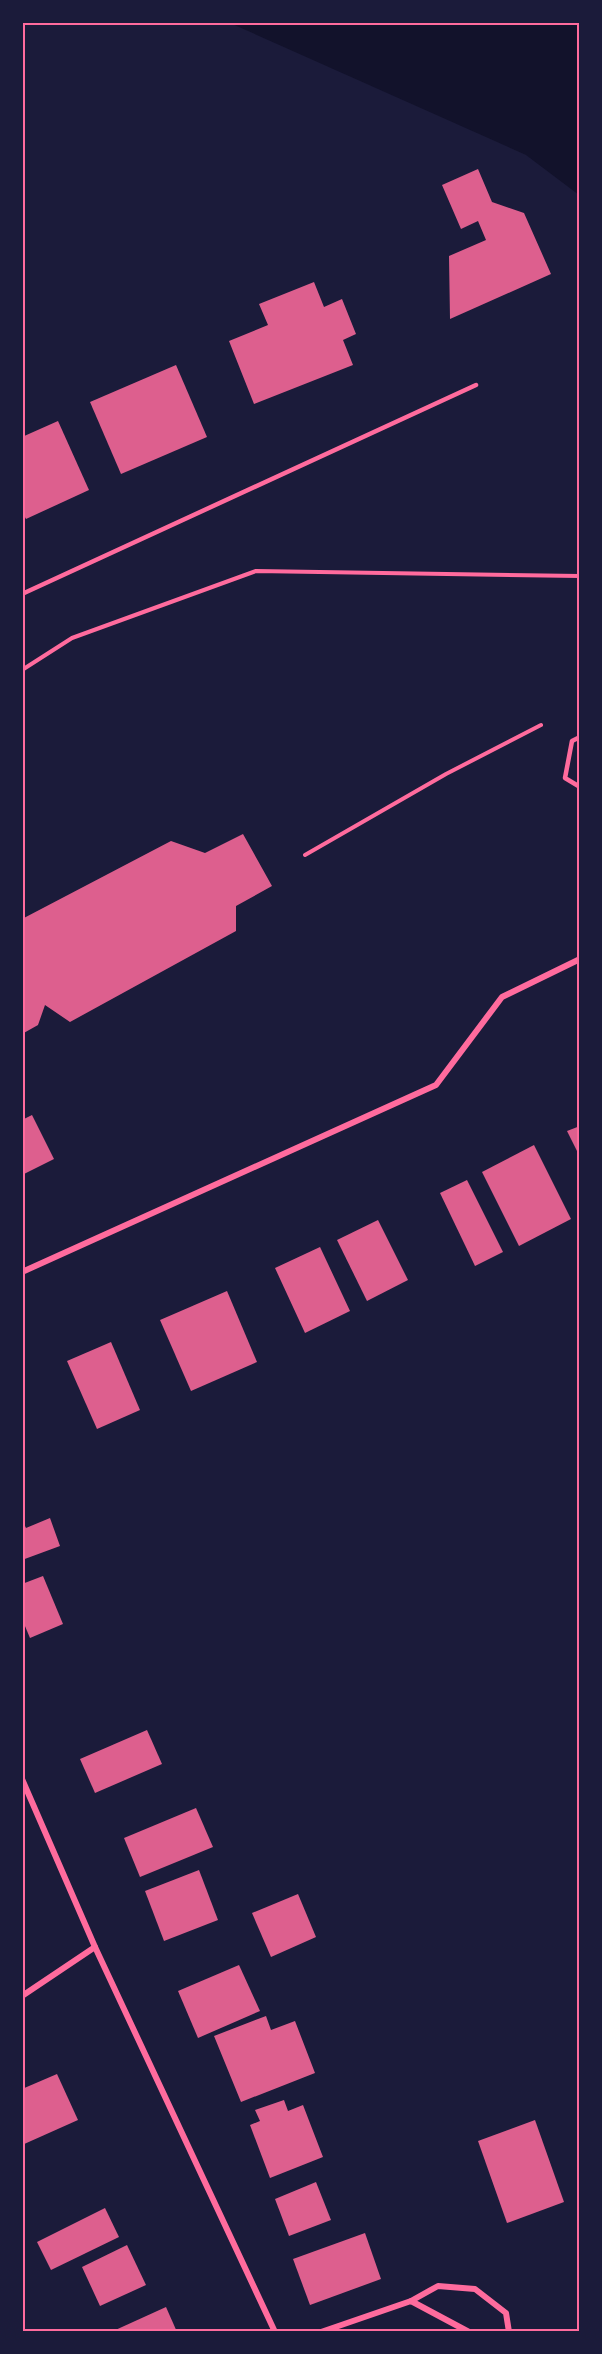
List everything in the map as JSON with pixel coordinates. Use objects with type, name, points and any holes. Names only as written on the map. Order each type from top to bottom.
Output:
[{"type":"street","points":[[22,1272],[436,1085],[502,997],[579,959]]},
{"type":"street","points":[[22,1779],[95,1947],[275,2331]]},
{"type":"street","points":[[22,1996],[95,1947]]},
{"type":"street","points":[[321,2331],[411,2301],[438,2286],[475,2289],[506,2313],[509,2331]]},
{"type":"street","points":[[411,2301],[468,2331]]},
{"type":"lane","points":[[22,594],[476,385]]},
{"type":"lane","points":[[579,738],[572,741],[565,778],[579,787]]},
{"type":"path","points":[[22,670],[72,638],[256,571],[579,576]]},
{"type":"path","points":[[305,855],[446,774],[541,725]]},
{"type":"shaded area","points":[[230,23],[579,23],[579,195],[526,155]]},
{"type":"building","points":[[478,169],[492,202],[524,213],[551,274],[450,319],[449,256],[486,240],[478,221],[461,229],[442,185]]},
{"type":"building","points":[[314,282],[324,307],[342,299],[356,334],[343,340],[353,365],[254,404],[229,341],[268,325],[259,304]]},
{"type":"building","points":[[176,365],[207,437],[121,474],[90,402]]},
{"type":"building","points":[[58,421],[89,490],[26,519],[22,512],[22,437]]},
{"type":"building","points":[[243,834],[272,886],[236,906],[236,931],[70,1022],[45,1005],[38,1025],[22,1034],[22,919],[171,841],[205,853]]},
{"type":"building","points":[[32,1115],[54,1159],[22,1175],[22,1120]]},
{"type":"building","points":[[580,1126],[580,1157],[567,1131]]},
{"type":"building","points":[[534,1145],[571,1219],[519,1246],[482,1172]]},
{"type":"building","points":[[467,1180],[503,1252],[475,1266],[440,1193]]},
{"type":"building","points":[[378,1220],[408,1280],[367,1301],[337,1240]]},
{"type":"building","points":[[320,1247],[350,1311],[305,1333],[275,1268]]},
{"type":"building","points":[[227,1291],[257,1362],[191,1391],[160,1320]]},
{"type":"building","points":[[111,1342],[140,1410],[97,1429],[67,1361]]},
{"type":"building","points":[[50,1518],[60,1546],[22,1560],[22,1520],[26,1528]]},
{"type":"building","points":[[43,1576],[63,1624],[30,1638],[22,1619],[22,1584]]},
{"type":"building","points":[[147,1730],[162,1764],[95,1793],[80,1759]]},
{"type":"building","points":[[196,1808],[213,1847],[140,1877],[124,1838]]},
{"type":"building","points":[[199,1870],[218,1920],[164,1941],[145,1891]]},
{"type":"building","points":[[298,1894],[316,1937],[271,1957],[252,1913]]},
{"type":"building","points":[[239,1965],[260,2011],[198,2038],[178,1991]]},
{"type":"building","points":[[266,2016],[271,2030],[295,2021],[315,2073],[241,2102],[214,2036]]},
{"type":"building","points":[[57,2074],[78,2120],[22,2145],[22,2089]]},
{"type":"building","points":[[284,2100],[288,2111],[303,2105],[323,2157],[270,2178],[250,2125],[260,2121],[255,2110]]},
{"type":"building","points":[[535,2120],[564,2202],[507,2223],[478,2141]]},
{"type":"building","points":[[316,2182],[331,2220],[289,2236],[275,2199]]},
{"type":"building","points":[[105,2208],[119,2237],[51,2270],[37,2242]]},
{"type":"building","points":[[365,2233],[381,2279],[310,2305],[293,2259]]},
{"type":"building","points":[[127,2245],[146,2285],[100,2306],[82,2267]]},
{"type":"building","points":[[166,2307],[177,2332],[111,2332]]}]
